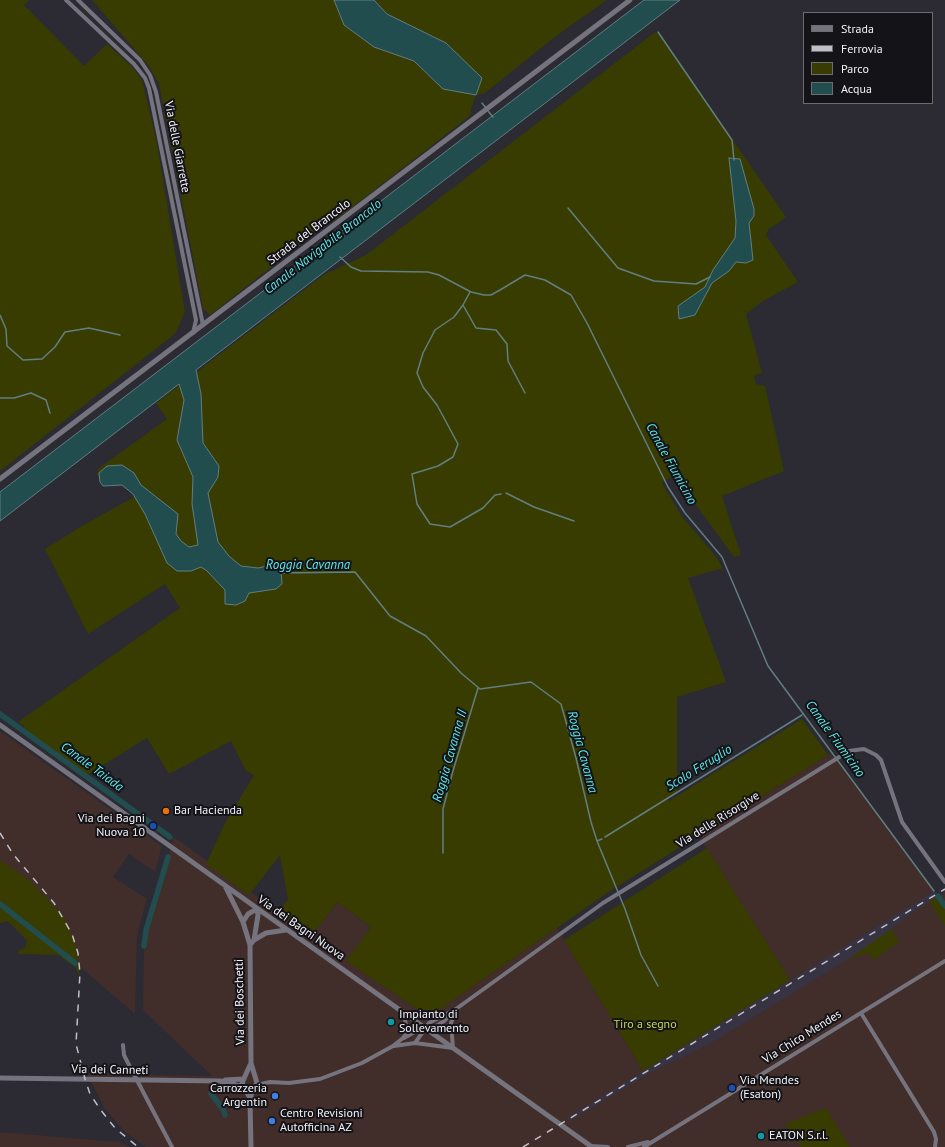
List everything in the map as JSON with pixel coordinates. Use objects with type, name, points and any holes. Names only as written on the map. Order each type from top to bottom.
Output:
[{"type":"street","name":"Via delle Giarrette","points":[[66,0],[134,64],[149,88],[196,320],[195,332]]},
{"type":"street","name":"Via delle Giarrette","points":[[78,0],[140,60],[150,75],[156,92],[203,325]]},
{"type":"street","name":"Strada del Brancolo","points":[[0,479],[630,0]]},
{"type":"street","points":[[201,317],[210,320]]},
{"type":"street","name":"Via dei Bagni Nuova","points":[[0,726],[591,1146]]},
{"type":"street","name":"Via delle Risorgive","points":[[426,1029],[429,1023],[456,1009],[603,903],[629,886],[828,763],[855,749],[864,749],[876,755],[884,767],[902,822],[945,882]]},
{"type":"street","name":"Via dei Boschetti","points":[[224,886],[243,922],[250,945],[251,1059],[255,1077],[255,1087],[250,1101],[251,1147]]},
{"type":"street","points":[[243,922],[248,914],[257,909]]},
{"type":"street","name":"Via dei Boschetti","points":[[254,940],[258,915],[257,909]]},
{"type":"street","name":"Via dei Boschetti","points":[[250,945],[254,940],[266,933],[286,930]]},
{"type":"street","name":"Via Chico Mendes","points":[[644,1147],[945,961]]},
{"type":"street","points":[[394,1046],[415,1042],[453,1048],[451,1023],[456,1009]]},
{"type":"street","name":"Via delle Risorgive","points":[[426,1029],[435,1028],[456,1009]]},
{"type":"street","points":[[403,1038],[407,1032],[404,1013]]},
{"type":"street","points":[[861,1013],[934,1132],[936,1139],[935,1147]]},
{"type":"street","points":[[255,1077],[270,1082],[289,1083],[320,1079],[350,1069],[394,1046],[403,1038],[418,1030],[426,1029]]},
{"type":"street","points":[[415,1042],[426,1029]]},
{"type":"street","points":[[123,1045],[124,1055],[172,1147]]},
{"type":"street","name":"Via dei Boschetti","points":[[250,1101],[244,1088],[245,1077],[251,1059]]},
{"type":"street","name":"Via dei Canneti","points":[[0,1078],[220,1081],[255,1077]]},
{"type":"street","name":"Via dei Canneti","points":[[220,1081],[244,1088],[255,1087]]},
{"type":"street","points":[[255,1087],[270,1082]]},
{"type":"street","name":"Via Chico Mendes","points":[[628,1147],[650,1142]]},
{"type":"street","points":[[591,1146],[608,1147]]},
{"type":"shaded area","points":[[0,731],[162,846],[155,872],[129,854],[113,877],[147,899],[137,934],[135,1014],[0,898]]},
{"type":"shaded area","points":[[831,753],[938,896],[945,892],[945,1147],[146,1147],[125,1132],[105,1109],[87,1074],[212,1076],[143,1010],[144,946],[146,930],[174,837],[312,936],[337,902],[371,927],[347,961],[429,1017],[557,928],[643,1071],[790,980],[699,836]]},
{"type":"shaded area","points":[[934,891],[938,896],[916,910],[873,943],[850,958],[708,1045],[650,1073],[570,1121],[567,1118]]},
{"type":"shaded area","points":[[0,1132],[120,1142],[129,1147],[0,1147]]},
{"type":"green space","points":[[0,0],[29,0],[24,5],[84,66],[107,44],[131,66],[142,80],[157,144],[185,312],[176,332],[171,337],[0,471]]},
{"type":"green space","points":[[92,0],[334,0],[344,25],[374,47],[414,61],[443,89],[446,43],[387,14],[375,0],[607,0],[556,36],[485,93],[476,95],[471,109],[471,115],[346,212],[308,238],[210,315],[203,308],[159,84],[149,66]]},
{"type":"green space","points":[[654,33],[659,33],[786,217],[768,230],[766,235],[798,282],[763,301],[746,314],[762,373],[754,376],[756,384],[765,386],[784,471],[722,496],[741,555],[734,557],[674,475],[662,483],[682,517],[714,554],[723,568],[688,578],[726,682],[677,697],[677,793],[667,799],[669,801],[802,719],[828,755],[610,891],[429,1017],[346,961],[371,927],[337,902],[312,936],[278,910],[288,900],[280,855],[249,895],[206,864],[225,823],[254,775],[246,771],[231,741],[169,774],[147,738],[87,775],[23,729],[25,727],[18,722],[180,608],[165,584],[88,634],[45,549],[80,527],[136,496],[130,485],[100,479],[97,474],[99,468],[167,419],[156,403],[325,274],[366,255]]},
{"type":"green space","name":"Tiro a segno","points":[[707,848],[790,980],[643,1071],[564,940]]},
{"type":"green space","points":[[0,860],[30,881],[64,917],[76,946],[80,979],[76,968],[58,955],[18,954],[19,950],[25,948],[27,940],[8,921],[0,923]]},
{"type":"green space","points":[[936,897],[945,909],[945,926],[929,902]]},
{"type":"green space","points":[[891,929],[899,942],[873,960],[869,953],[850,958]]},
{"type":"green space","points":[[826,1108],[850,1147],[801,1147],[785,1124]]},
{"type":"water","points":[[334,0],[374,0],[387,14],[446,43],[482,78],[476,95],[443,89],[414,61],[374,47],[344,25]]},
{"type":"water","name":"Canale Navigabile Brancolo","points":[[644,0],[680,0],[196,370],[201,394],[203,443],[219,466],[218,477],[208,493],[218,542],[229,556],[241,566],[258,568],[272,565],[281,570],[282,584],[276,589],[249,593],[245,601],[236,605],[225,604],[225,590],[207,571],[201,567],[191,571],[177,571],[167,563],[145,514],[133,494],[122,485],[103,486],[100,482],[99,473],[107,466],[122,465],[134,473],[141,485],[178,514],[176,534],[181,541],[189,547],[198,545],[192,504],[193,477],[177,440],[184,400],[179,384],[0,521],[0,492]]},
{"type":"water","points":[[729,158],[740,159],[754,209],[754,216],[749,223],[753,260],[746,263],[736,262],[729,271],[712,283],[695,315],[679,319],[678,306],[705,287],[713,270],[735,238],[736,221]]},
{"type":"waterway","points":[[658,32],[732,140],[734,160]]},
{"type":"waterway","points":[[482,103],[486,108]]},
{"type":"waterway","points":[[488,111],[493,117]]},
{"type":"waterway","points":[[568,208],[618,268],[654,281],[696,284],[710,277]]},
{"type":"waterway","name":"Canale Fiumicino","points":[[340,257],[351,267],[361,271],[428,272],[439,275],[471,292],[484,295],[491,295],[525,275],[545,280],[571,295],[587,323],[668,487],[685,513],[722,557],[768,666],[934,891]]},
{"type":"waterway","points":[[470,292],[454,317],[435,330],[423,353],[417,373],[423,387],[437,405],[458,444],[453,457],[438,466],[412,474],[417,504],[430,524],[450,527],[483,508],[495,495],[501,494]]},
{"type":"waterway","points":[[463,305],[476,328],[496,330],[507,344],[508,361],[525,393]]},
{"type":"waterway","points":[[0,315],[6,329],[7,346],[23,360],[42,359],[55,347],[65,332],[89,328],[120,335]]},
{"type":"waterway","name":"Roggia Cavanna","points":[[0,398],[14,398],[31,393],[46,400],[50,413]]},
{"type":"waterway","points":[[506,493],[534,507],[574,521]]},
{"type":"waterway","name":"Roggia Cavanna","points":[[279,573],[355,572],[390,616],[426,636],[461,673],[480,689],[531,682],[561,704],[576,758],[591,822],[597,841],[602,839]]},
{"type":"waterway","name":"Roggia Cavanna II","points":[[443,853],[443,809],[478,688]]},
{"type":"waterway","name":"Canale Taiada","points":[[0,714],[170,837]]},
{"type":"waterway","name":"Scolo Feruglio","points":[[605,837],[802,715]]},
{"type":"waterway","points":[[597,841],[625,909],[641,955],[658,986]]},
{"type":"waterway","name":"Canale Taiada","points":[[144,946],[146,930],[168,857]]},
{"type":"waterway","name":"Canale Fiumicino","points":[[938,896],[945,906]]},
{"type":"waterway","points":[[0,904],[75,963]]},
{"type":"waterway","points":[[211,1094],[223,1109],[225,1115]]},
{"type":"railway","points":[[0,833],[13,854],[54,903],[72,934],[78,953],[80,973],[76,1044],[85,1079],[90,1094],[100,1109],[115,1128],[138,1147]]},
{"type":"railway","points":[[523,1147],[945,889]]},
{"type":"place","name":"Bar Hacienda","points":[[166,811]]},
{"type":"place","name":"Via dei Bagni Nuova 10","points":[[153,826]]},
{"type":"place","name":"Impianto di Sollevamento","points":[[391,1022]]},
{"type":"place","name":"Via Mendes (Esaton)","points":[[732,1088]]},
{"type":"place","name":"Carrozzeria Argentin","points":[[275,1096]]},
{"type":"place","name":"Centro Revisioni Autofficina AZ","points":[[272,1121]]},
{"type":"place","name":"EATON S.r.l.","points":[[761,1136]]}]
